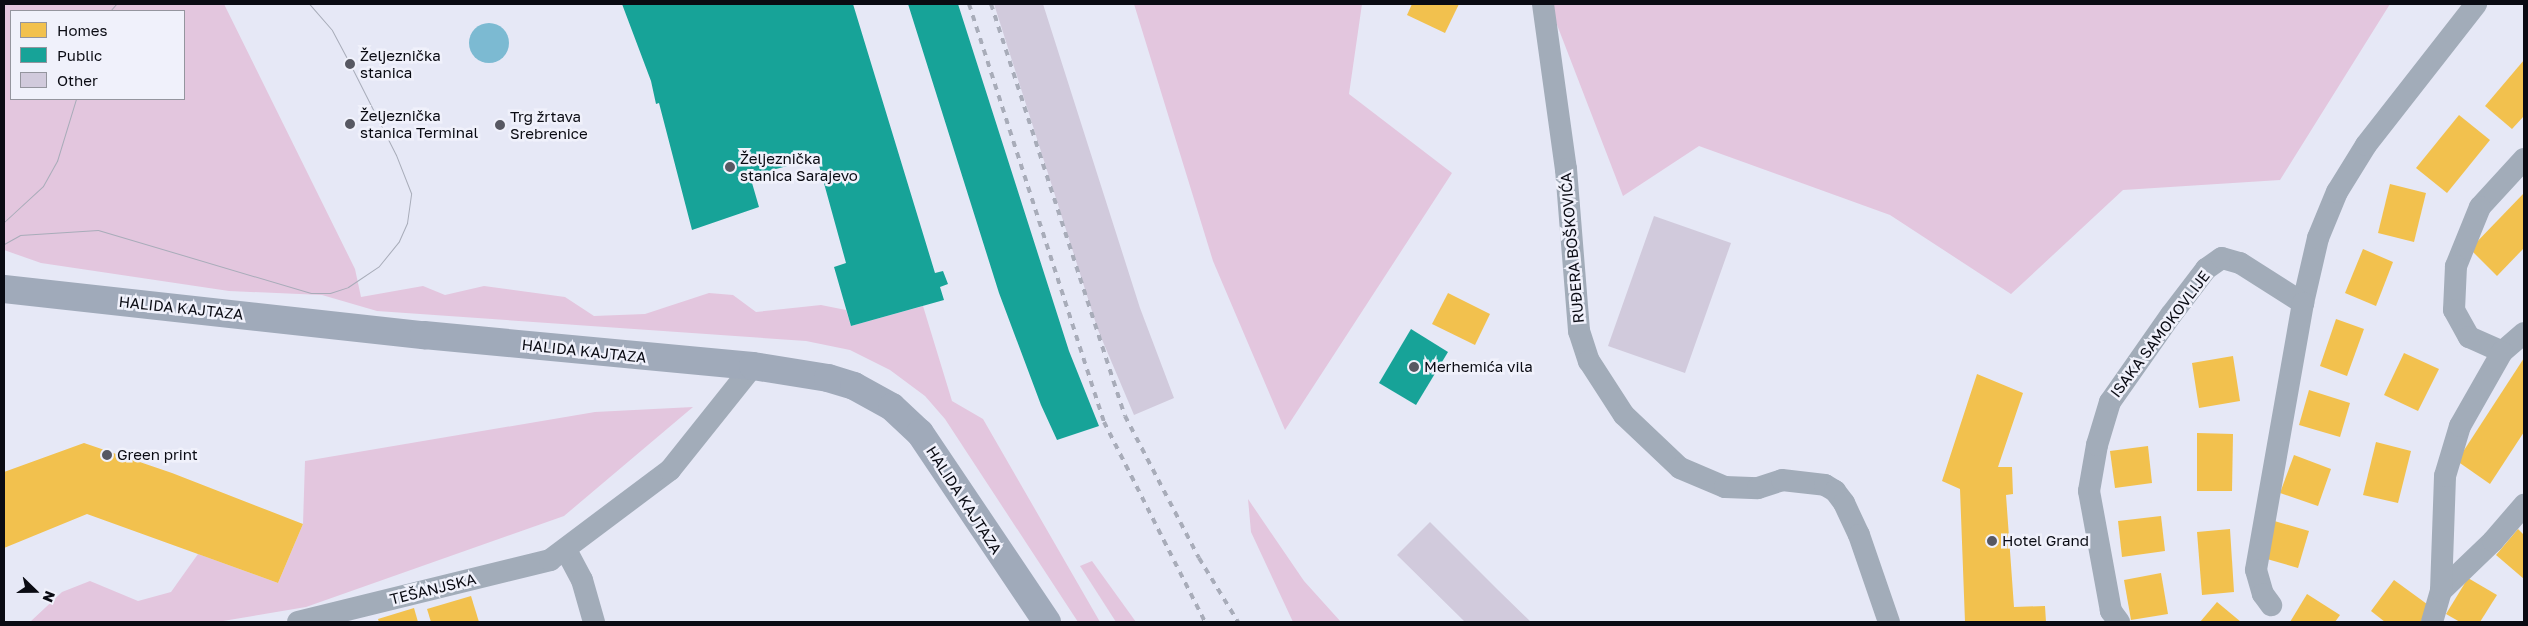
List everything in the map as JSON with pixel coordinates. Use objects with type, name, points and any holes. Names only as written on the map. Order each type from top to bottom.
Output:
[{"type":"main road","name":"HALIDA KAJTAZA","points":[[4,289],[434,336],[753,366],[828,378],[854,386],[892,407],[920,432],[1047,622]]},
{"type":"street","name":"RUĐERA BOŠKOVIĆA","points":[[1543,4],[1566,169],[1578,331],[1588,361],[1624,415],[1648,440],[1680,468],[1725,487],[1758,488],[1782,480],[1825,485],[1835,491],[1844,503],[1859,534],[1889,622]]},
{"type":"street","points":[[2271,606],[2263,594],[2256,570],[2303,303],[2318,238],[2337,192],[2366,145],[2476,4]]},
{"type":"street","points":[[2502,352],[2469,337],[2454,310],[2456,266],[2480,207],[2524,159]]},
{"type":"street","name":"ISAKA SAMOKOVLIJE","points":[[2119,622],[2111,611],[2089,491],[2097,446],[2110,402],[2170,315],[2206,269],[2222,258],[2240,263],[2303,303]]},
{"type":"street","points":[[2432,622],[2440,591],[2445,476],[2460,426],[2502,352],[2524,333]]},
{"type":"street","name":"TEŠANJSKA","points":[[298,622],[550,560],[566,550],[670,470],[753,366]]},
{"type":"street","points":[[2440,591],[2493,541],[2524,505]]},
{"type":"street","points":[[566,550],[582,580],[594,622]]},
{"type":"shaded area","points":[[4,4],[224,4],[355,269],[361,297],[423,286],[445,295],[484,286],[565,297],[594,316],[645,314],[709,293],[733,295],[756,312],[821,305],[846,310],[851,326],[923,306],[952,401],[983,419],[1100,622],[1078,622],[945,419],[925,396],[890,370],[850,350],[806,341],[377,311],[322,295],[229,291],[41,263],[4,250]]},
{"type":"shaded area","points":[[1134,4],[1362,4],[1349,94],[1452,173],[1285,430],[1213,261]]},
{"type":"shaded area","points":[[1549,4],[2390,4],[2280,180],[2123,190],[2011,294],[1890,215],[1699,146],[1623,196]]},
{"type":"shaded area","points":[[693,407],[564,516],[306,607],[217,622],[30,622],[62,592],[90,581],[138,601],[171,592],[198,554],[278,583],[303,524],[305,461],[595,412]]},
{"type":"shaded area","points":[[1248,499],[1304,581],[1341,622],[1293,622],[1251,532]]},
{"type":"shaded area","points":[[1092,561],[1136,622],[1116,622],[1080,566]]},
{"type":"water","points":[[489,23],[503,29],[509,43],[503,57],[489,63],[475,57],[469,43],[475,29]]},
{"type":"building: Homes","points":[[1412,4],[1459,4],[1445,33],[1407,15]]},
{"type":"building: Homes","points":[[2524,60],[2524,116],[2512,129],[2485,106]]},
{"type":"building: Homes","points":[[2459,115],[2490,140],[2447,193],[2416,168]]},
{"type":"building: Homes","points":[[2390,184],[2426,193],[2414,242],[2378,233]]},
{"type":"building: Homes","points":[[2524,193],[2524,248],[2497,276],[2470,249]]},
{"type":"building: Homes","points":[[2363,249],[2393,262],[2376,306],[2345,293]]},
{"type":"building: Homes","points":[[1448,293],[1490,314],[1475,345],[1432,324]]},
{"type":"building: Homes","points":[[2336,319],[2364,329],[2347,376],[2320,366]]},
{"type":"building: Homes","points":[[2404,353],[2439,369],[2418,411],[2384,395]]},
{"type":"building: Homes","points":[[2233,356],[2240,401],[2199,408],[2192,363]]},
{"type":"building: Homes","points":[[2524,358],[2524,432],[2490,484],[2457,461]]},
{"type":"building: Homes","points":[[1977,374],[2023,393],[1998,467],[2012,467],[2013,494],[2006,495],[2014,607],[2045,606],[2046,622],[1965,622],[1960,489],[1942,481]]},
{"type":"building: Homes","points":[[2309,390],[2350,403],[2340,437],[2299,425]]},
{"type":"building: Homes","points":[[2197,433],[2233,434],[2232,491],[2197,491]]},
{"type":"building: Homes","points":[[2376,442],[2411,451],[2398,503],[2363,495]]},
{"type":"building: Homes","points":[[84,443],[172,473],[303,524],[278,583],[87,514],[4,548],[4,472]]},
{"type":"building: Homes","points":[[2148,446],[2152,483],[2115,488],[2110,451]]},
{"type":"building: Homes","points":[[2294,455],[2331,469],[2318,506],[2280,493]]},
{"type":"building: Homes","points":[[2161,516],[2165,551],[2122,557],[2118,521]]},
{"type":"building: Homes","points":[[2271,520],[2309,531],[2298,568],[2260,557]]},
{"type":"building: Homes","points":[[2230,529],[2234,592],[2202,595],[2197,532]]},
{"type":"building: Homes","points":[[2518,529],[2524,535],[2524,579],[2496,555]]},
{"type":"building: Homes","points":[[2161,573],[2168,614],[2131,620],[2124,580]]},
{"type":"building: Homes","points":[[2468,578],[2497,595],[2480,622],[2460,622],[2446,614]]},
{"type":"building: Homes","points":[[2394,580],[2431,607],[2420,622],[2385,622],[2371,611]]},
{"type":"building: Homes","points":[[2307,594],[2340,615],[2335,622],[2290,622]]},
{"type":"building: Homes","points":[[471,596],[479,622],[431,622],[427,609]]},
{"type":"building: Homes","points":[[2217,602],[2241,622],[2200,622]]},
{"type":"building: Homes","points":[[414,608],[418,622],[379,622],[378,619]]},
{"type":"building: Public","name":"Željeznička stanica Sarajevo","points":[[622,4],[853,4],[935,273],[943,271],[948,284],[940,287],[944,300],[851,326],[834,267],[846,263],[817,158],[750,176],[759,207],[692,230],[659,103],[656,104],[651,81]]},
{"type":"building: Public","points":[[908,4],[958,4],[1069,351],[1099,426],[1057,440],[1041,405],[999,293]]},
{"type":"building: Public","name":"Merhemića vila","points":[[1411,329],[1448,352],[1416,405],[1379,383]]},
{"type":"building: Other","points":[[994,4],[1043,4],[1140,308],[1174,398],[1134,415],[1098,330]]},
{"type":"building: Other","points":[[1654,216],[1731,243],[1685,373],[1608,346]]},
{"type":"building: Other","points":[[1430,522],[1531,622],[1465,622],[1397,555]]},
{"type":"tram line","points":[[111,10],[116,4]]},
{"type":"tram line","points":[[4,244],[20,235],[98,230],[311,293],[330,293],[348,287],[379,266],[399,241],[407,223],[411,193],[396,155],[332,30],[309,4]]},
{"type":"tram line","points":[[4,222],[43,186],[57,161],[76,100]]},
{"type":"railway","points":[[969,4],[1104,422],[1205,622]]},
{"type":"railway","points":[[991,4],[1125,416],[1199,558],[1238,622]]},
{"type":"place","name":"Željeznička stanica","points":[[350,64]]},
{"type":"place","name":"Željeznička stanica Terminal","points":[[350,124]]},
{"type":"place","name":"Trg žrtava Srebrenice","points":[[500,125]]},
{"type":"place","name":"Željeznička stanica Sarajevo","points":[[730,167]]},
{"type":"place","name":"Merhemića vila","points":[[1414,367]]},
{"type":"place","name":"Green print","points":[[107,455]]},
{"type":"place","name":"Hotel Grand","points":[[1992,541]]}]
